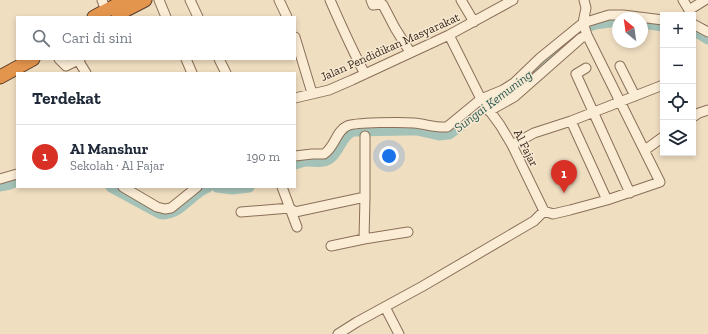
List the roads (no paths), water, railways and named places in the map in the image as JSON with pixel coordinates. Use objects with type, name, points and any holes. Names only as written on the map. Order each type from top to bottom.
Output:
[{"type":"highway","points":[[96,16],[126,0]]},
{"type":"highway","points":[[107,9],[144,0]]},
{"type":"highway","points":[[0,67],[24,60]]},
{"type":"highway","points":[[0,77],[26,60]]},
{"type":"street","points":[[158,0],[166,16]]},
{"type":"street","points":[[190,0],[198,16]]},
{"type":"street","points":[[279,0],[287,16]]},
{"type":"street","points":[[330,0],[349,44],[365,74]]},
{"type":"street","points":[[371,0],[373,5],[384,5],[395,28],[410,52]]},
{"type":"street","points":[[461,0],[474,22]]},
{"type":"street","name":"Jalan Pendidikan Masyarakat","points":[[296,98],[329,90],[365,74],[449,35],[513,0]]},
{"type":"street","points":[[338,334],[356,322],[385,307],[534,221],[544,211],[553,214],[607,200],[660,182],[585,28],[586,8],[584,0]]},
{"type":"street","points":[[683,0],[689,10],[705,0]]},
{"type":"street","points":[[296,156],[324,154],[331,149],[341,130],[347,125],[358,123],[412,123],[431,127],[447,127],[481,100],[514,83],[540,58],[585,28],[609,15],[623,15],[660,20]]},
{"type":"street","points":[[696,26],[708,32]]},
{"type":"street","points":[[488,110],[514,96],[574,44],[585,28]]},
{"type":"street","name":"Al Fajar","points":[[449,35],[481,100],[500,125],[512,145],[544,211]]},
{"type":"street","points":[[296,40],[312,93]]},
{"type":"street","points":[[60,60],[66,66],[79,60],[85,72]]},
{"type":"street","points":[[186,60],[192,72]]},
{"type":"street","points":[[220,60],[226,72]]},
{"type":"street","points":[[620,66],[636,96]]},
{"type":"street","points":[[586,68],[576,74],[630,193]]},
{"type":"street","points":[[512,145],[534,133],[571,121],[660,86]]},
{"type":"street","points":[[696,115],[708,110]]},
{"type":"street","points":[[571,121],[607,200]]},
{"type":"street","points":[[364,239],[365,136]]},
{"type":"street","points":[[645,150],[660,139]]},
{"type":"street","points":[[0,179],[16,174]]},
{"type":"street","points":[[126,188],[157,207],[165,209],[171,208],[196,188]]},
{"type":"street","points":[[282,188],[297,227]]},
{"type":"street","points":[[241,212],[290,208],[295,212],[365,198]]},
{"type":"street","points":[[331,246],[408,232]]},
{"type":"street","points":[[385,307],[399,334]]},
{"type":"waterway","name":"Sungai Kemuning","points":[[584,28],[595,24],[612,22]]},
{"type":"waterway","name":"Sungai Kemuning","points":[[648,24],[660,26]]},
{"type":"waterway","name":"Sungai Kemuning","points":[[696,32],[708,39]]},
{"type":"waterway","name":"Sungai Kemuning","points":[[296,164],[306,161],[322,161],[329,159],[336,152],[346,136],[353,131],[417,130],[439,135],[449,134],[484,105],[516,87],[559,47]]},
{"type":"waterway","name":"Sungai Kemuning","points":[[0,186],[16,181]]},
{"type":"waterway","name":"Sungai Kemuning","points":[[113,188],[159,213],[166,214],[178,209],[206,188]]},
{"type":"waterway","name":"Sungai Kemuning","points":[[224,188],[240,188]]},
{"type":"place","name":"Al Manshur","points":[[564,193]]}]
